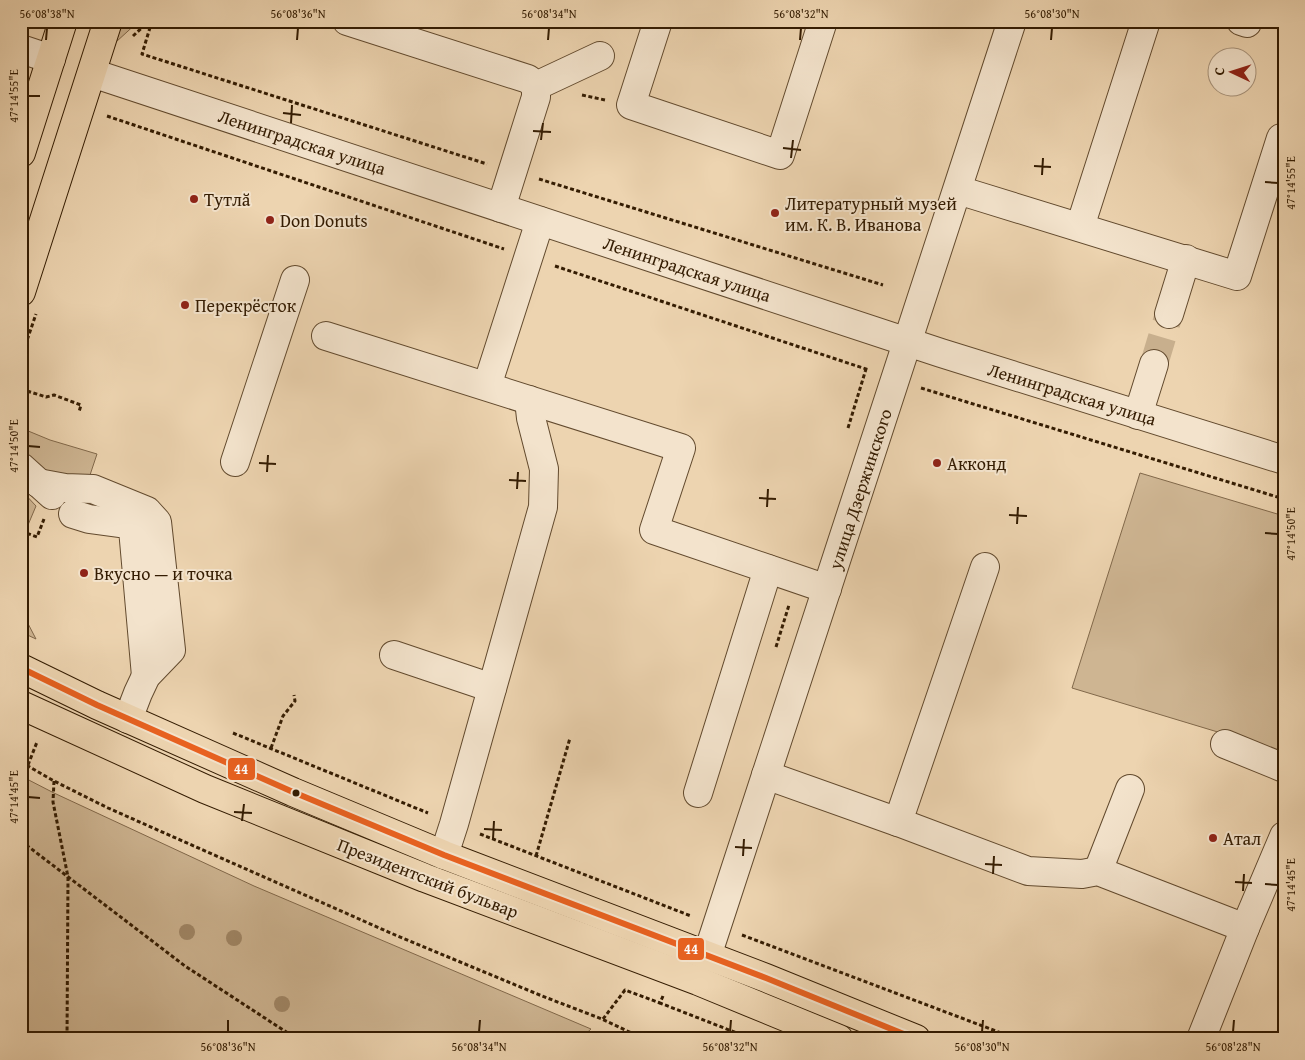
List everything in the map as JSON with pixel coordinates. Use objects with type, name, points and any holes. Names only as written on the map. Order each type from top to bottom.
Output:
[{"type":"main road","points":[[21,153],[63,21]]},
{"type":"main road","points":[[21,292],[108,21]]},
{"type":"main road","name":"Президентский бульвар","points":[[21,668],[97,705],[293,792],[444,854],[702,968],[839,1039]]},
{"type":"main road","name":"Президентский бульвар","points":[[21,705],[214,792],[425,878],[702,968],[837,1006],[916,1039]]},
{"type":"street","points":[[347,21],[528,79],[536,86],[536,97],[501,208]]},
{"type":"street","points":[[658,21],[631,105],[780,154],[823,21]]},
{"type":"street","name":"улица Дзержинского","points":[[702,968],[1012,21]]},
{"type":"street","points":[[1080,227],[1146,21]]},
{"type":"street","points":[[21,49],[51,59]]},
{"type":"street","points":[[536,86],[600,56]]},
{"type":"street","name":"Ленинградская улица","points":[[92,73],[908,342],[1284,460]]},
{"type":"street","points":[[958,190],[1237,276],[1281,138]]},
{"type":"street","points":[[487,386],[540,221]]},
{"type":"street","points":[[1169,314],[1186,260]]},
{"type":"street","points":[[235,462],[295,280]]},
{"type":"street","points":[[326,336],[681,448],[654,530],[827,589]]},
{"type":"street","points":[[1138,414],[1154,364]]},
{"type":"street","points":[[444,854],[543,506],[544,469],[531,418],[530,400]]},
{"type":"street","points":[[30,475],[61,510],[90,519],[126,524],[133,529],[142,685]]},
{"type":"street","points":[[30,475],[65,488],[93,489],[147,511],[157,522],[171,650],[142,685],[128,719]]},
{"type":"street","points":[[898,822],[985,567]]},
{"type":"street","points":[[698,793],[768,569]]},
{"type":"street","points":[[394,655],[492,688]]},
{"type":"street","points":[[1225,744],[1284,768]]},
{"type":"street","points":[[766,775],[1028,871],[1082,874],[1098,871],[1245,928]]},
{"type":"street","points":[[1098,871],[1130,788]]},
{"type":"street","points":[[1201,1039],[1284,836]]},
{"type":"path","points":[[132,37],[151,21]]},
{"type":"path","points":[[151,21],[142,54],[490,165]]},
{"type":"path","points":[[578,94],[631,105]]},
{"type":"path","points":[[104,115],[508,250]]},
{"type":"path","points":[[532,177],[883,285]]},
{"type":"path","points":[[552,264],[872,370]]},
{"type":"path","points":[[846,432],[866,368]]},
{"type":"path","points":[[21,389],[46,397],[54,395],[81,405],[79,412]]},
{"type":"path","points":[[929,390],[1284,499]]},
{"type":"path","points":[[21,531],[37,537],[61,510]]},
{"type":"path","points":[[271,748],[283,716],[295,701],[294,695]]},
{"type":"path","points":[[227,730],[435,816]]},
{"type":"path","points":[[28,764],[39,738]]},
{"type":"path","points":[[536,856],[570,738]]},
{"type":"path","points":[[21,762],[28,764],[54,781],[108,808],[393,934],[602,1019],[644,1039]]},
{"type":"path","points":[[54,781],[53,802],[68,877],[66,1039]]},
{"type":"path","points":[[480,834],[692,916]]},
{"type":"path","points":[[21,841],[185,966],[297,1039]]},
{"type":"path","points":[[737,933],[1017,1039]]},
{"type":"path","points":[[602,1019],[625,990],[742,1035]]},
{"type":"path","points":[[660,1003],[663,995]]},
{"type":"shaded area","points":[[123,21],[139,21],[116,42]]},
{"type":"shaded area","points":[[21,428],[50,440],[97,454],[90,475],[64,481],[48,478],[21,453]]},
{"type":"shaded area","points":[[1140,473],[1284,516],[1284,752],[1072,688]]},
{"type":"shaded area","points":[[21,490],[36,506],[28,525],[21,522]]},
{"type":"shaded area","points":[[21,606],[23,614],[36,639],[21,632]]},
{"type":"shaded area","points":[[21,776],[254,886],[591,1029],[580,1039],[21,1039]]},
{"type":"tunnel","points":[[1154,364],[1169,314]]},
{"type":"transit line","name":"44","points":[[21,668],[97,705],[293,792],[444,855],[766,978],[916,1039]]},
{"type":"place","name":"Тутлӑ","points":[[194,199]]},
{"type":"place","name":"Литературный музей им. К. В. Иванова","points":[[775,213]]},
{"type":"place","name":"Don Donuts","points":[[270,220]]},
{"type":"place","name":"Перекрёсток","points":[[185,305]]},
{"type":"place","name":"Акконд","points":[[937,463]]},
{"type":"place","name":"Вкусно — и точка","points":[[84,573]]},
{"type":"place","name":"Атал","points":[[1213,838]]}]
